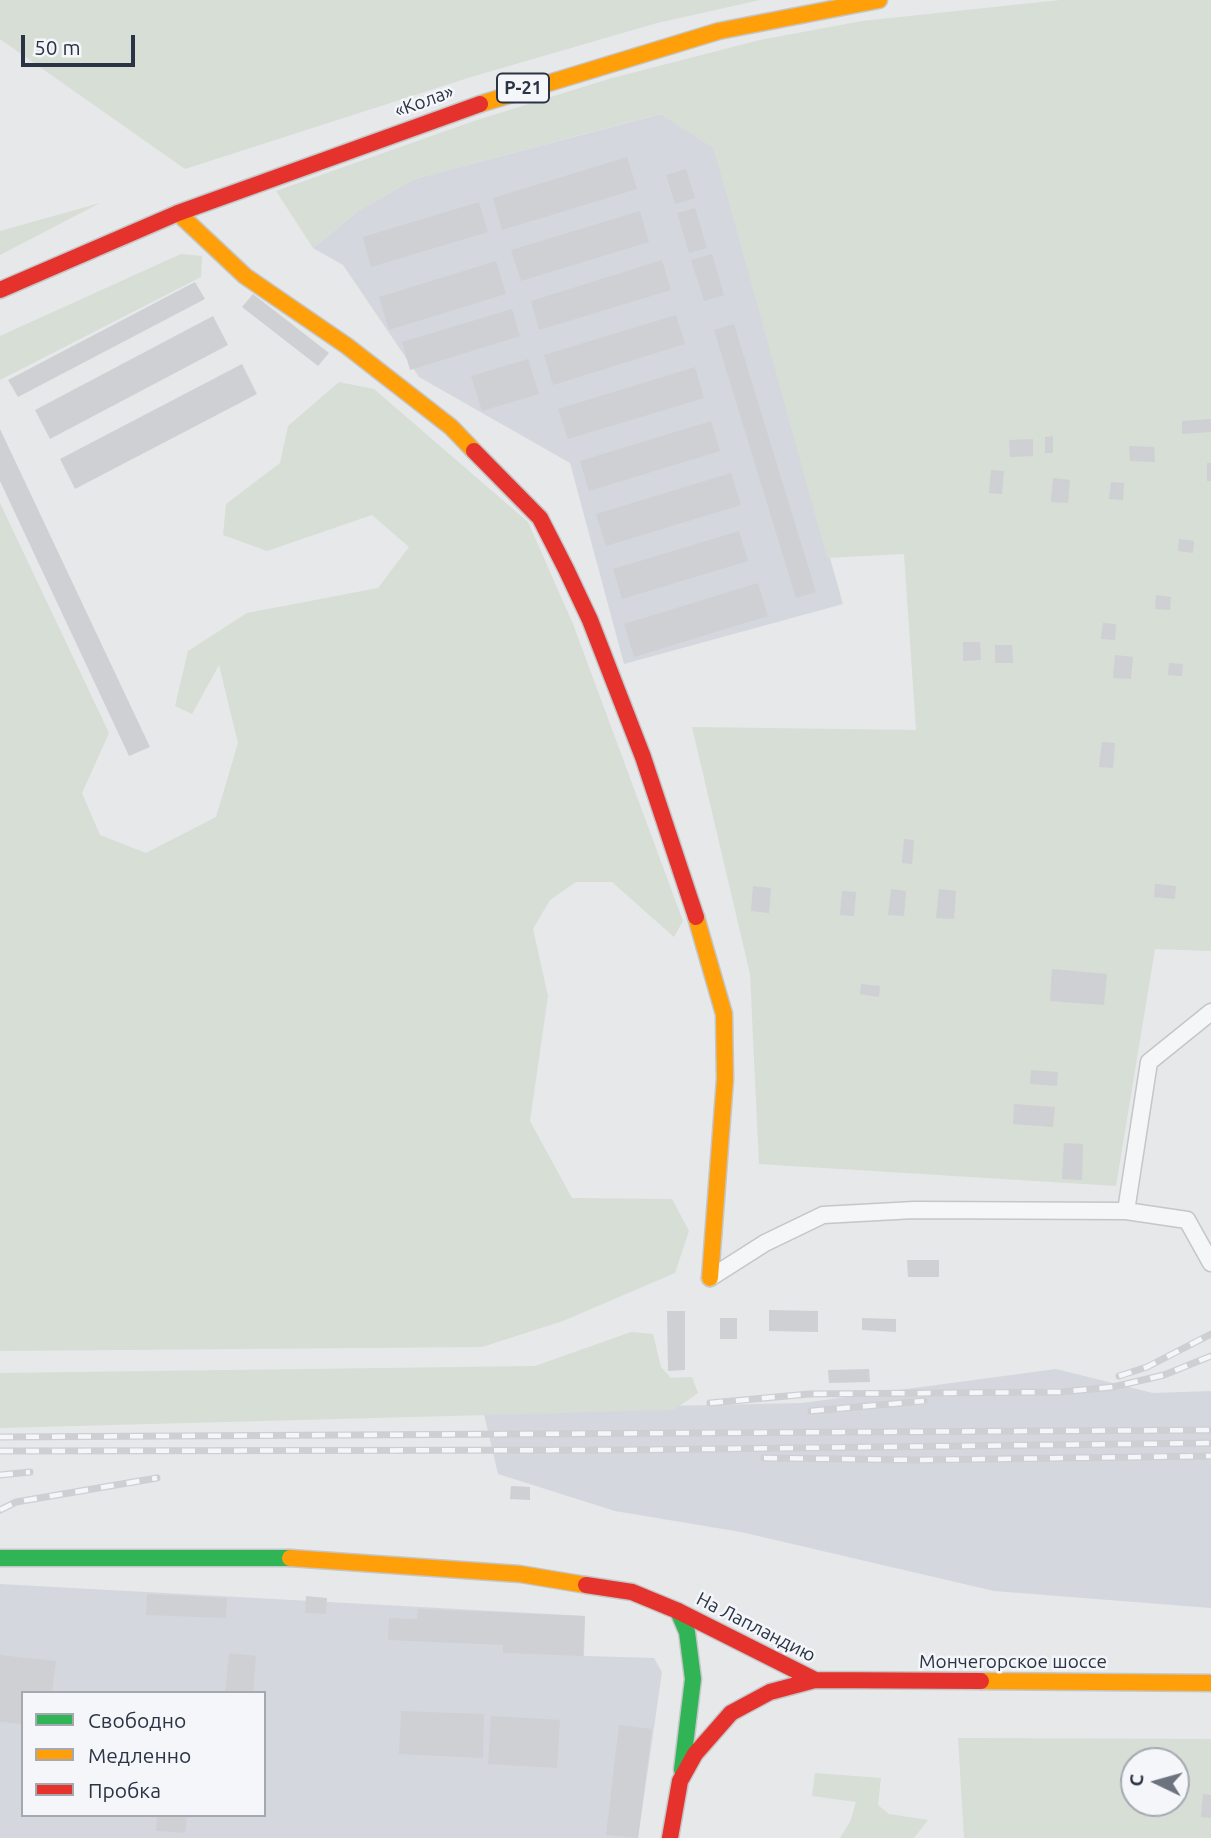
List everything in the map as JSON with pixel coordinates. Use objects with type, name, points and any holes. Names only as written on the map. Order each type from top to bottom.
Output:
[{"type":"main road","name":"«Кола»","points":[[0,290],[178,213],[518,90],[719,31],[879,0]]},
{"type":"main road","points":[[178,213],[246,276],[347,346],[451,427],[540,518],[566,569],[590,620],[643,757],[694,911],[724,1014],[725,1079],[710,1278]]},
{"type":"main road","name":"На Лапландию","points":[[0,1558],[282,1559],[520,1574],[632,1592],[678,1611],[815,1680]]},
{"type":"main road","points":[[670,1838],[693,1679],[687,1632],[678,1611]]},
{"type":"main road","points":[[680,1781],[695,1754],[731,1713],[770,1692],[815,1680]]},
{"type":"main road","name":"Мончегорское шоссе","points":[[815,1680],[1211,1683]]},
{"type":"street","points":[[1126,1211],[1149,1062],[1211,1012]]},
{"type":"street","points":[[710,1278],[765,1243],[823,1214],[914,1210],[1126,1211],[1187,1220],[1211,1263]]},
{"type":"shaded area","points":[[0,0],[760,0],[657,23],[471,77],[185,169],[0,39]]},
{"type":"shaded area","points":[[1060,0],[1211,0],[1211,951],[1155,949],[1116,1186],[759,1164],[750,974],[692,727],[916,730],[904,554],[827,558],[714,148],[660,114],[414,179],[358,211],[313,248],[276,191],[474,121],[612,78],[760,40],[862,21]]},
{"type":"shaded area","points":[[661,114],[714,148],[843,604],[624,664],[570,463],[419,377],[343,265],[313,248],[358,211],[414,179]]},
{"type":"shaded area","points":[[100,203],[0,255],[0,231]]},
{"type":"shaded area","points":[[181,254],[202,256],[201,277],[0,380],[0,336]]},
{"type":"shaded area","points":[[339,382],[374,389],[528,522],[573,624],[683,921],[674,937],[612,882],[576,882],[550,900],[533,929],[548,996],[530,1121],[572,1198],[672,1199],[689,1231],[675,1273],[563,1321],[482,1347],[0,1351],[0,503],[109,733],[82,793],[100,835],[146,853],[216,817],[238,743],[219,665],[192,714],[175,706],[188,651],[247,613],[378,588],[409,547],[372,515],[267,551],[223,535],[226,504],[280,463],[288,426]]},
{"type":"shaded area","points":[[631,1332],[653,1334],[661,1367],[671,1378],[692,1377],[698,1393],[674,1410],[0,1428],[0,1373],[535,1366]]},
{"type":"shaded area","points":[[1056,1369],[1153,1393],[1211,1391],[1211,1608],[994,1591],[741,1532],[615,1511],[498,1474],[483,1410],[802,1403]]},
{"type":"shaded area","points":[[0,1584],[585,1616],[584,1656],[654,1658],[662,1672],[638,1838],[0,1838]]},
{"type":"shaded area","points":[[958,1738],[1211,1739],[1211,1838],[964,1838]]},
{"type":"shaded area","points":[[815,1773],[881,1778],[878,1805],[889,1814],[928,1820],[914,1838],[840,1838],[850,1822],[856,1802],[812,1796]]},
{"type":"building","points":[[627,157],[637,189],[502,230],[493,198]]},
{"type":"building","points":[[686,169],[695,198],[675,204],[666,175]]},
{"type":"building","points":[[479,202],[488,232],[371,267],[363,237]]},
{"type":"building","points":[[695,208],[707,248],[689,253],[677,213]]},
{"type":"building","points":[[640,211],[649,242],[521,281],[511,250]]},
{"type":"building","points":[[712,254],[724,295],[704,301],[691,260]]},
{"type":"building","points":[[662,260],[671,290],[539,330],[531,301]]},
{"type":"building","points":[[496,261],[506,294],[389,330],[379,297]]},
{"type":"building","points":[[195,282],[205,299],[18,397],[8,380]]},
{"type":"building","points":[[253,294],[329,353],[318,366],[242,307]]},
{"type":"building","points":[[512,309],[520,336],[410,370],[402,342]]},
{"type":"building","points":[[676,315],[685,344],[553,385],[544,355]]},
{"type":"building","points":[[213,316],[228,345],[50,439],[35,410]]},
{"type":"building","points":[[734,324],[816,592],[796,598],[714,330]]},
{"type":"building","points":[[528,359],[539,394],[482,411],[471,376]]},
{"type":"building","points":[[242,364],[257,394],[75,489],[60,459]]},
{"type":"building","points":[[695,367],[704,398],[568,439],[558,409]]},
{"type":"building","points":[[1211,419],[1211,432],[1182,434],[1182,421]]},
{"type":"building","points":[[711,421],[720,451],[589,491],[580,461]]},
{"type":"building","points":[[0,429],[150,747],[129,756],[0,481]]},
{"type":"building","points":[[1053,436],[1053,453],[1045,453],[1045,437]]},
{"type":"building","points":[[1033,439],[1033,456],[1010,457],[1009,440]]},
{"type":"building","points":[[1129,446],[1154,447],[1155,462],[1130,461]]},
{"type":"building","points":[[1207,463],[1211,463],[1211,481],[1207,481]]},
{"type":"building","points":[[991,470],[1004,471],[1002,494],[989,493]]},
{"type":"building","points":[[731,473],[741,505],[606,546],[596,514]]},
{"type":"building","points":[[1053,478],[1070,480],[1068,503],[1051,502]]},
{"type":"building","points":[[1111,482],[1124,483],[1123,500],[1109,499]]},
{"type":"building","points":[[739,531],[748,561],[622,599],[613,569]]},
{"type":"building","points":[[1179,539],[1194,541],[1193,553],[1178,551]]},
{"type":"building","points":[[758,583],[768,616],[634,657],[624,624]]},
{"type":"building","points":[[1156,595],[1171,597],[1170,610],[1155,609]]},
{"type":"building","points":[[1103,623],[1116,624],[1115,640],[1101,639]]},
{"type":"building","points":[[963,642],[980,642],[981,660],[963,661]]},
{"type":"building","points":[[995,645],[1012,645],[1013,663],[995,663]]},
{"type":"building","points":[[1115,655],[1133,657],[1131,679],[1113,678]]},
{"type":"building","points":[[1169,663],[1183,664],[1182,676],[1168,675]]},
{"type":"building","points":[[1102,742],[1115,743],[1113,768],[1099,767]]},
{"type":"building","points":[[904,839],[914,840],[912,864],[902,863]]},
{"type":"building","points":[[1155,884],[1176,886],[1175,899],[1154,897]]},
{"type":"building","points":[[753,886],[771,888],[769,913],[751,911]]},
{"type":"building","points":[[891,889],[906,891],[904,916],[888,915]]},
{"type":"building","points":[[939,889],[956,891],[954,919],[936,918]]},
{"type":"building","points":[[842,891],[856,892],[854,916],[840,915]]},
{"type":"building","points":[[1052,969],[1107,974],[1104,1005],[1050,1001]]},
{"type":"building","points":[[861,984],[880,986],[879,997],[860,994]]},
{"type":"building","points":[[1031,1070],[1058,1072],[1057,1086],[1030,1084]]},
{"type":"building","points":[[1014,1104],[1055,1107],[1053,1127],[1013,1124]]},
{"type":"building","points":[[1064,1143],[1083,1144],[1082,1180],[1062,1179]]},
{"type":"building","points":[[907,1260],[939,1260],[939,1277],[908,1277]]},
{"type":"building","points":[[769,1310],[818,1311],[818,1332],[769,1331]]},
{"type":"building","points":[[667,1311],[685,1311],[685,1370],[668,1371]]},
{"type":"building","points":[[720,1318],[737,1318],[737,1339],[720,1339]]},
{"type":"building","points":[[862,1318],[896,1319],[896,1332],[862,1330]]},
{"type":"building","points":[[869,1369],[870,1382],[829,1383],[828,1370]]},
{"type":"building","points":[[511,1486],[530,1487],[530,1500],[510,1499]]},
{"type":"building","points":[[147,1594],[227,1598],[226,1618],[146,1615]]},
{"type":"building","points":[[306,1596],[327,1598],[326,1614],[305,1613]]},
{"type":"building","points":[[418,1609],[585,1616],[583,1656],[503,1653],[503,1645],[388,1640],[389,1618],[417,1619]]},
{"type":"building","points":[[229,1653],[256,1656],[253,1691],[225,1691]]},
{"type":"building","points":[[0,1655],[56,1661],[52,1691],[21,1691],[21,1724],[0,1722]]},
{"type":"building","points":[[401,1711],[484,1714],[483,1758],[399,1754]]},
{"type":"building","points":[[491,1716],[560,1720],[557,1768],[488,1764]]},
{"type":"building","points":[[619,1725],[652,1729],[638,1838],[606,1835]]},
{"type":"building","points":[[1203,1794],[1211,1795],[1211,1818],[1201,1817]]},
{"type":"building","points":[[157,1817],[187,1817],[185,1833],[156,1831]]},
{"type":"railway","points":[[1119,1376],[1147,1367],[1211,1334]]},
{"type":"railway","points":[[710,1403],[809,1394],[1061,1392],[1113,1387],[1164,1375],[1211,1356]]},
{"type":"railway","points":[[811,1411],[924,1401]]},
{"type":"railway","points":[[0,1437],[1211,1430]]},
{"type":"railway","points":[[0,1451],[625,1450],[1211,1443]]},
{"type":"railway","points":[[764,1458],[918,1460],[1211,1456]]},
{"type":"railway","points":[[0,1475],[30,1472]]},
{"type":"railway","points":[[0,1510],[16,1502],[157,1478]]},
{"type":"traffic: fast","points":[[0,1558],[290,1558]]},
{"type":"traffic: fast","points":[[678,1611],[687,1632],[693,1679],[682,1770]]},
{"type":"traffic: slow","points":[[480,104],[719,31],[879,0]]},
{"type":"traffic: slow","points":[[178,213],[245,276],[347,346],[451,427],[474,451]]},
{"type":"traffic: slow","points":[[696,917],[724,1014],[725,1079],[710,1278]]},
{"type":"traffic: slow","points":[[290,1558],[520,1574],[586,1585]]},
{"type":"traffic: slow","points":[[981,1681],[1211,1683]]},
{"type":"traffic: jam","points":[[0,290],[178,213],[480,104]]},
{"type":"traffic: jam","points":[[474,451],[540,518],[566,569],[590,620],[643,757],[696,917]]},
{"type":"traffic: jam","points":[[586,1585],[632,1592],[678,1611],[815,1680]]},
{"type":"traffic: jam","points":[[670,1838],[680,1781],[695,1754],[731,1713],[770,1692],[815,1680],[981,1681]]}]
